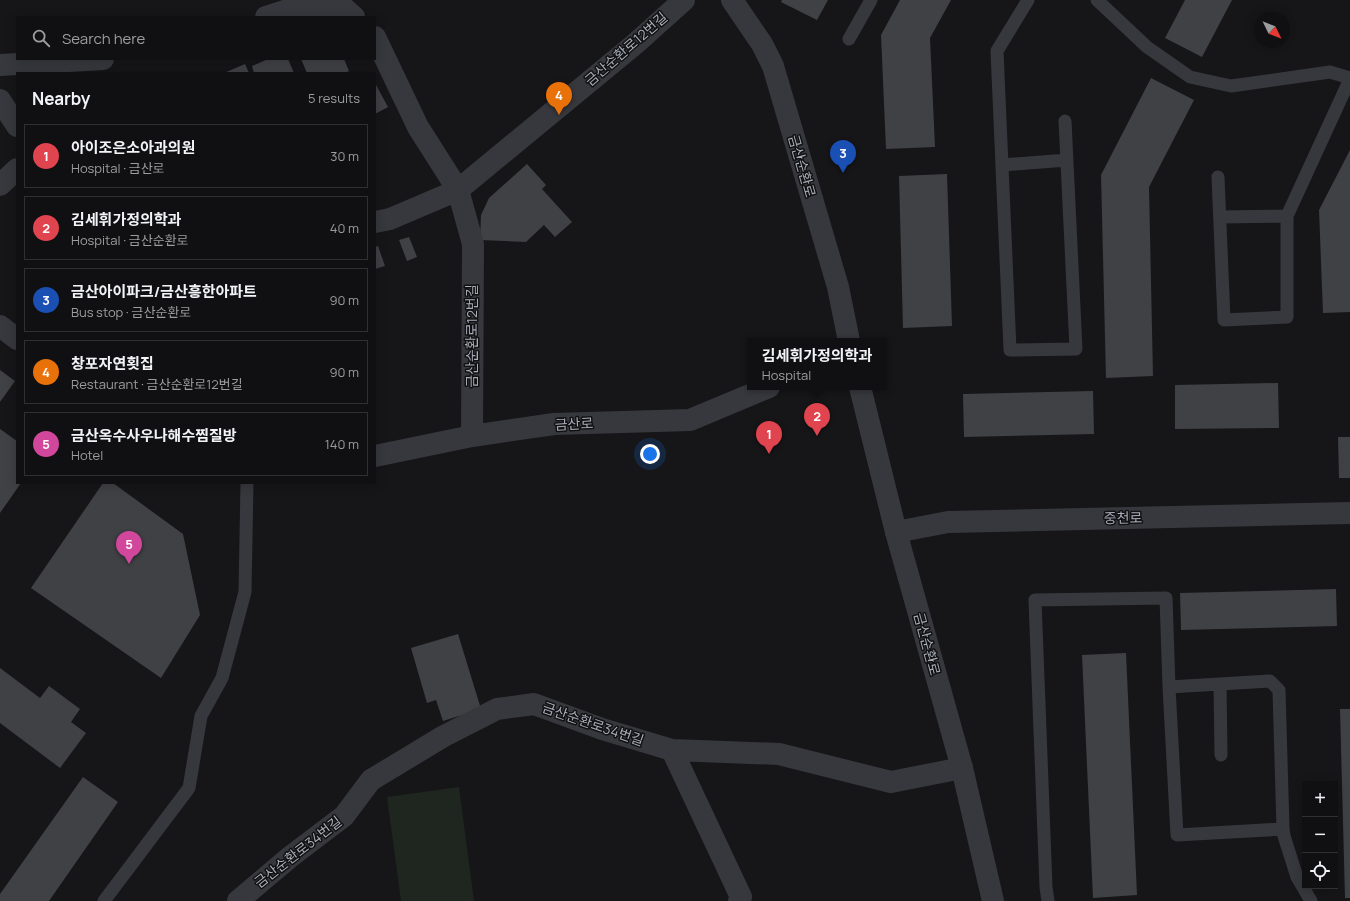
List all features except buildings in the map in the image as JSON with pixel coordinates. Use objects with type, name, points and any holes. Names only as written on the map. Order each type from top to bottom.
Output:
[{"type":"street","name":"금산순환로12번길","points":[[376,222],[390,219],[458,190],[635,44],[684,0]]},
{"type":"street","name":"금산순환로","points":[[732,0],[762,44],[773,66],[838,287],[848,338]]},
{"type":"street","points":[[269,16],[300,6],[344,8],[353,16]]},
{"type":"street","name":"금산순환로12번길","points":[[376,39],[418,127],[458,190],[473,244],[472,436]]},
{"type":"street","points":[[0,65],[86,60]]},
{"type":"street","points":[[0,100],[16,124]]},
{"type":"street","points":[[0,185],[16,170]]},
{"type":"street","points":[[0,326],[16,337]]},
{"type":"street","name":"금산로","points":[[376,456],[472,436],[554,424],[690,420],[762,390]]},
{"type":"street","name":"금산순환로","points":[[861,390],[896,532],[962,768],[993,901]]},
{"type":"street","name":"중천로","points":[[896,532],[948,522],[1350,513]]},
{"type":"street","name":"금산순환로34번길","points":[[238,901],[290,857],[344,816],[371,780],[444,736],[497,709],[534,704],[602,729],[672,750],[779,754],[891,782],[962,768]]},
{"type":"street","points":[[672,750],[741,897],[739,901]]},
{"type":"lane","points":[[849,39],[871,0]]},
{"type":"lane","points":[[1028,0],[997,51],[1010,350],[1076,349],[1065,121]]},
{"type":"lane","points":[[1097,0],[1147,48],[1190,77],[1231,86],[1330,72],[1350,78],[1287,216],[1287,317],[1224,320],[1218,177]]},
{"type":"lane","points":[[1002,165],[1067,160]]},
{"type":"lane","points":[[1220,217],[1287,216]]},
{"type":"lane","points":[[104,901],[189,788],[201,716],[222,678],[245,592],[247,484]]},
{"type":"lane","points":[[1048,901],[1046,888],[1035,600],[1166,598],[1177,835],[1283,829]]},
{"type":"lane","points":[[1169,687],[1270,681],[1279,690],[1284,836],[1297,877],[1311,901]]},
{"type":"lane","points":[[1220,684],[1221,755]]},
{"type":"shaded area","points":[[459,787],[474,901],[401,901],[387,797]]},
{"type":"place","name":"창포자연횟집","points":[[559,115]]},
{"type":"place","name":"금산아이파크/금산흥한아파트","points":[[843,173]]},
{"type":"place","name":"김세휘가정의학과","points":[[817,436]]},
{"type":"place","name":"아이조은소아과의원","points":[[769,454]]},
{"type":"place","name":"금산옥수사우나해수찜질방","points":[[129,564]]}]
